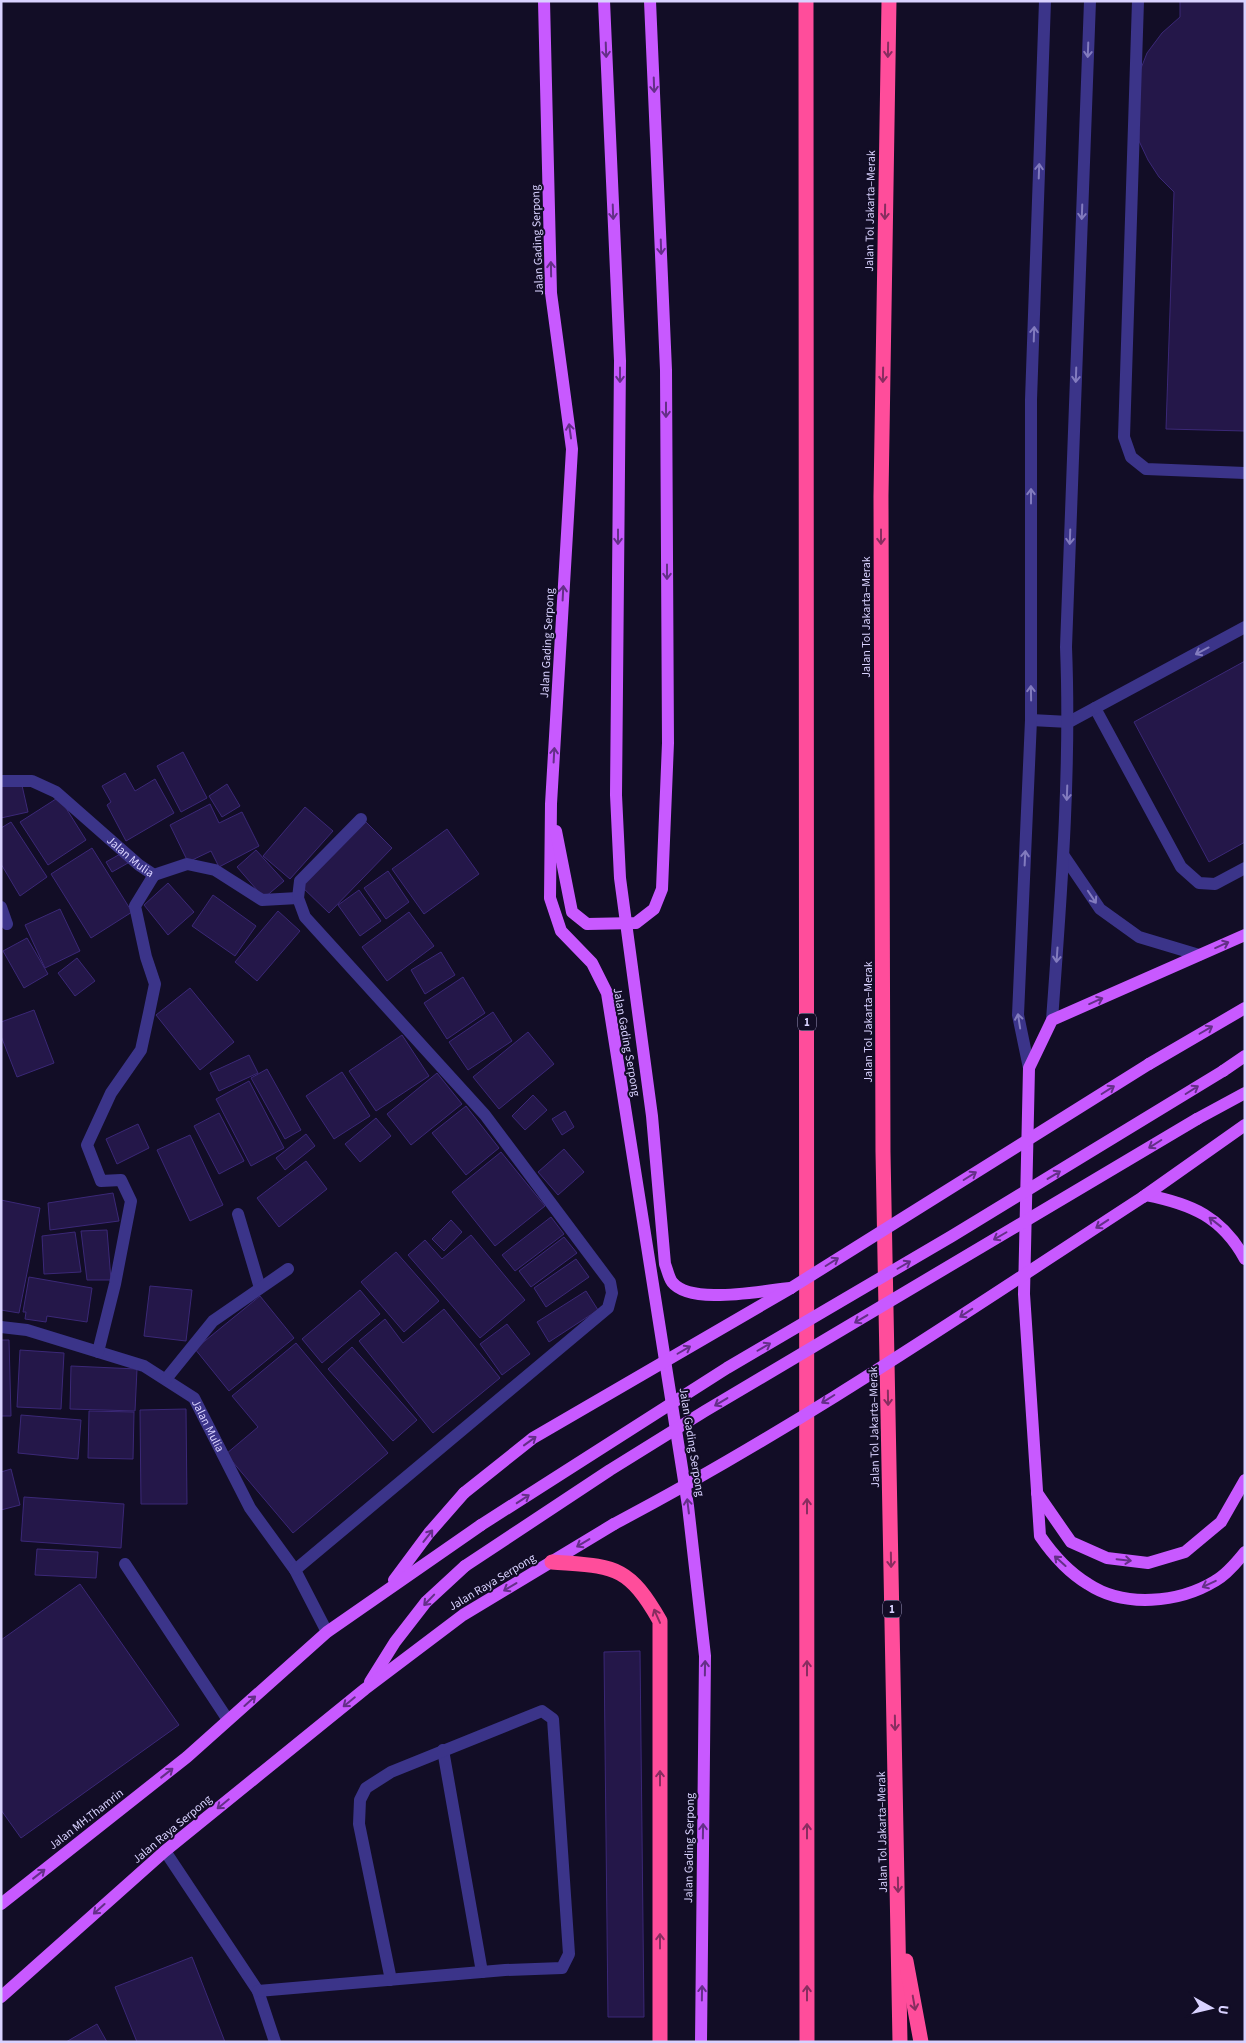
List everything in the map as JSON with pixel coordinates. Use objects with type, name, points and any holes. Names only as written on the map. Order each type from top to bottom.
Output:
[{"type":"highway","name":"1","points":[[806,1],[807,2042]]},
{"type":"highway","name":"Jalan Tol Jakarta–Merak","points":[[889,1],[880,496],[883,1142],[900,2042]]},
{"type":"highway","points":[[552,1562],[606,1566],[619,1572],[643,1592],[660,1621],[660,2042]]},
{"type":"highway","points":[[899,1920],[920,2042]]},
{"type":"main road","name":"Jalan Gading Serpong","points":[[544,1],[552,293],[572,449],[551,804],[550,898],[561,931],[592,963],[607,993],[688,1506],[705,1656],[701,2042]]},
{"type":"main road","name":"Jalan Gading Serpong","points":[[604,1],[620,360],[617,814],[620,878],[652,1116],[665,1264],[672,1282],[688,1293],[704,1296],[791,1288]]},
{"type":"main road","points":[[551,804],[572,912],[587,924],[610,924],[636,923],[654,909],[662,889],[668,723],[666,370],[650,1]]},
{"type":"main road","points":[[1245,934],[1052,1020],[1029,1068],[1024,1294],[1040,1536],[1055,1558],[1088,1585],[1115,1596],[1162,1600],[1189,1593],[1216,1581],[1245,1552]]},
{"type":"main road","points":[[388,1588],[429,1533],[464,1493],[533,1438],[791,1288],[1141,1069],[1242,1010]]},
{"type":"main road","points":[[228,1720],[327,1632],[388,1588],[482,1525],[727,1368],[952,1236],[1245,1056]]},
{"type":"main road","name":"Jalan Raya Serpong","points":[[366,1689],[395,1642],[426,1602],[465,1566],[610,1470],[705,1411],[1197,1119],[1245,1093]]},
{"type":"main road","name":"Jalan Raya Serpong","points":[[1,1996],[165,1851],[366,1689],[463,1615],[851,1385],[1144,1196],[1245,1125]]},
{"type":"main road","points":[[1144,1196],[1174,1201],[1213,1219],[1234,1239],[1245,1260]]},
{"type":"main road","points":[[1036,1491],[1071,1542],[1107,1558],[1148,1563],[1185,1552],[1221,1522],[1245,1480]]},
{"type":"main road","name":"Jalan MH.Thamrin","points":[[1,1904],[187,1756],[228,1720]]},
{"type":"street","points":[[1029,1068],[1018,1015],[1031,720],[1031,400],[1045,1]]},
{"type":"street","points":[[1052,1020],[1064,856],[1069,722],[1067,637],[1090,1]]},
{"type":"street","points":[[1138,1],[1124,438],[1131,457],[1146,468],[1245,473]]},
{"type":"street","points":[[1031,720],[1069,722],[1245,627]]},
{"type":"street","points":[[1096,708],[1181,867],[1199,883],[1215,884],[1245,868]]},
{"type":"street","name":"Jalan Mulia","points":[[1,780],[32,781],[50,788],[139,865],[154,875],[187,864],[215,870],[262,900],[298,898]]},
{"type":"street","points":[[295,1570],[608,1308],[612,1293],[610,1282],[485,1115],[305,917],[298,898],[300,881],[361,820]]},
{"type":"street","points":[[1064,856],[1100,909],[1139,937],[1199,955]]},
{"type":"street","points":[[98,1352],[115,1284],[131,1201],[121,1180],[101,1181],[87,1145],[111,1093],[141,1050],[155,984],[146,957],[135,906],[154,875]]},
{"type":"street","points":[[1,908],[7,924]]},
{"type":"street","points":[[238,1214],[260,1288]]},
{"type":"street","points":[[166,1379],[213,1321],[288,1269]]},
{"type":"street","name":"Jalan Mulia","points":[[1,1326],[27,1330],[144,1366],[194,1398],[250,1508],[295,1570],[327,1632]]},
{"type":"street","points":[[125,1564],[228,1720]]},
{"type":"street","points":[[258,1991],[392,1980],[482,1972],[562,1968],[569,1954],[553,1719],[542,1711],[391,1772],[366,1788],[360,1800],[359,1824],[392,1980]]},
{"type":"street","points":[[442,1750],[482,1972]]},
{"type":"street","points":[[165,1851],[258,1991],[275,2042]]},
{"type":"building","points":[[1180,1],[1245,1],[1245,431],[1166,429],[1174,192],[1159,177],[1139,141],[1138,76],[1147,53],[1162,33],[1180,17]]},
{"type":"building","points":[[1245,661],[1245,842],[1209,862],[1134,722]]},
{"type":"building","points":[[183,752],[207,798],[181,812],[157,766]]},
{"type":"building","points":[[125,773],[135,791],[155,779],[174,813],[126,841],[107,805],[111,802],[102,786]]},
{"type":"building","points":[[21,781],[28,812],[1,818],[1,785]]},
{"type":"building","points":[[227,784],[240,806],[222,817],[209,796]]},
{"type":"building","points":[[59,797],[86,840],[48,865],[20,822]]},
{"type":"building","points":[[210,804],[219,823],[242,812],[259,846],[219,867],[211,851],[188,862],[170,825]]},
{"type":"building","points":[[305,807],[333,831],[290,879],[263,856]]},
{"type":"building","points":[[363,819],[392,848],[329,913],[299,884]]},
{"type":"building","points":[[11,822],[47,877],[20,896],[1,864],[1,828]]},
{"type":"building","points":[[447,829],[479,874],[424,914],[392,869]]},
{"type":"building","points":[[92,848],[132,912],[91,938],[51,874]]},
{"type":"building","points":[[256,850],[284,881],[264,898],[237,867]]},
{"type":"building","points":[[122,853],[128,863],[112,872],[106,862]]},
{"type":"building","points":[[388,871],[409,902],[386,919],[364,888]]},
{"type":"building","points":[[168,883],[194,912],[168,935],[144,905]]},
{"type":"building","points":[[359,890],[381,921],[360,936],[338,905]]},
{"type":"building","points":[[213,895],[256,926],[235,956],[192,926]]},
{"type":"building","points":[[60,909],[80,951],[45,968],[25,925]]},
{"type":"building","points":[[278,911],[300,931],[257,981],[235,962]]},
{"type":"building","points":[[409,912],[434,946],[387,981],[362,947]]},
{"type":"building","points":[[27,938],[48,974],[24,988],[3,951]]},
{"type":"building","points":[[441,952],[455,975],[425,994],[411,970]]},
{"type":"building","points":[[77,958],[95,981],[75,996],[58,973]]},
{"type":"building","points":[[463,977],[485,1013],[447,1039],[424,1003]]},
{"type":"building","points":[[190,988],[234,1042],[200,1070],[156,1015]]},
{"type":"building","points":[[34,1010],[54,1063],[17,1077],[1,1036],[1,1022]]},
{"type":"building","points":[[493,1012],[512,1041],[468,1070],[449,1042]]},
{"type":"building","points":[[528,1032],[554,1064],[499,1109],[473,1077]]},
{"type":"building","points":[[402,1035],[429,1076],[376,1111],[349,1071]]},
{"type":"building","points":[[249,1055],[258,1073],[219,1091],[210,1073]]},
{"type":"building","points":[[267,1069],[301,1130],[285,1139],[251,1078]]},
{"type":"building","points":[[342,1072],[370,1116],[334,1139],[306,1096]]},
{"type":"building","points":[[437,1073],[462,1104],[411,1145],[387,1114]]},
{"type":"building","points":[[249,1081],[284,1148],[251,1166],[216,1099]]},
{"type":"building","points":[[533,1095],[547,1110],[525,1130],[512,1116]]},
{"type":"building","points":[[466,1106],[499,1148],[466,1175],[432,1133]]},
{"type":"building","points":[[565,1111],[574,1127],[562,1135],[552,1119]]},
{"type":"building","points":[[219,1113],[244,1161],[219,1174],[194,1126]]},
{"type":"building","points":[[376,1118],[391,1136],[360,1162],[345,1144]]},
{"type":"building","points":[[138,1124],[149,1148],[117,1164],[106,1139]]},
{"type":"building","points":[[306,1134],[315,1146],[285,1170],[276,1158]]},
{"type":"building","points":[[190,1135],[223,1205],[190,1221],[157,1150]]},
{"type":"building","points":[[564,1149],[584,1172],[558,1195],[538,1172]]},
{"type":"building","points":[[501,1152],[545,1206],[495,1246],[452,1192]]},
{"type":"building","points":[[306,1161],[327,1189],[279,1227],[257,1198]]},
{"type":"building","points":[[113,1193],[119,1221],[50,1230],[48,1203]]},
{"type":"building","points":[[1,1200],[40,1208],[19,1313],[1,1310]]},
{"type":"building","points":[[551,1217],[564,1234],[515,1271],[502,1255]]},
{"type":"building","points":[[451,1220],[462,1232],[444,1251],[432,1239]]},
{"type":"building","points":[[107,1230],[111,1280],[87,1280],[81,1231]]},
{"type":"building","points":[[75,1232],[81,1272],[44,1274],[42,1236]]},
{"type":"building","points":[[471,1235],[525,1300],[480,1338],[408,1255],[425,1240],[442,1259]]},
{"type":"building","points":[[564,1237],[577,1253],[531,1287],[519,1271]]},
{"type":"building","points":[[396,1252],[439,1301],[404,1332],[361,1282]]},
{"type":"building","points":[[576,1259],[589,1277],[546,1307],[534,1288]]},
{"type":"building","points":[[29,1277],[92,1288],[87,1322],[47,1316],[46,1322],[25,1319],[26,1312],[23,1312]]},
{"type":"building","points":[[150,1286],[192,1290],[186,1341],[144,1336]]},
{"type":"building","points":[[360,1290],[380,1314],[322,1363],[302,1339]]},
{"type":"building","points":[[586,1291],[598,1310],[549,1342],[537,1322]]},
{"type":"building","points":[[260,1296],[294,1338],[229,1391],[195,1349]]},
{"type":"building","points":[[444,1309],[500,1378],[433,1433],[359,1341],[385,1319],[403,1343]]},
{"type":"building","points":[[507,1324],[530,1354],[502,1375],[480,1344]]},
{"type":"building","points":[[1,1340],[9,1340],[11,1416],[1,1416]]},
{"type":"building","points":[[296,1343],[388,1453],[293,1533],[226,1454],[258,1427],[232,1396]]},
{"type":"building","points":[[352,1347],[417,1420],[393,1441],[328,1369]]},
{"type":"building","points":[[20,1350],[64,1353],[61,1409],[17,1407]]},
{"type":"building","points":[[71,1366],[137,1369],[135,1411],[70,1409]]},
{"type":"building","points":[[186,1409],[187,1504],[141,1504],[140,1410]]},
{"type":"building","points":[[89,1411],[134,1412],[133,1459],[88,1458]]},
{"type":"building","points":[[21,1415],[81,1420],[78,1459],[18,1453]]},
{"type":"building","points":[[11,1469],[20,1505],[1,1510],[1,1472]]},
{"type":"building","points":[[24,1497],[124,1504],[121,1548],[21,1541]]},
{"type":"building","points":[[37,1549],[98,1552],[96,1578],[35,1575]]},
{"type":"building","points":[[80,1584],[179,1725],[21,1838],[1,1810],[1,1640]]},
{"type":"building","points":[[640,1651],[644,2017],[608,2017],[604,1652]]},
{"type":"building","points":[[192,1957],[225,2042],[137,2042],[115,1987]]},
{"type":"building","points":[[97,2024],[107,2042],[66,2042]]}]
